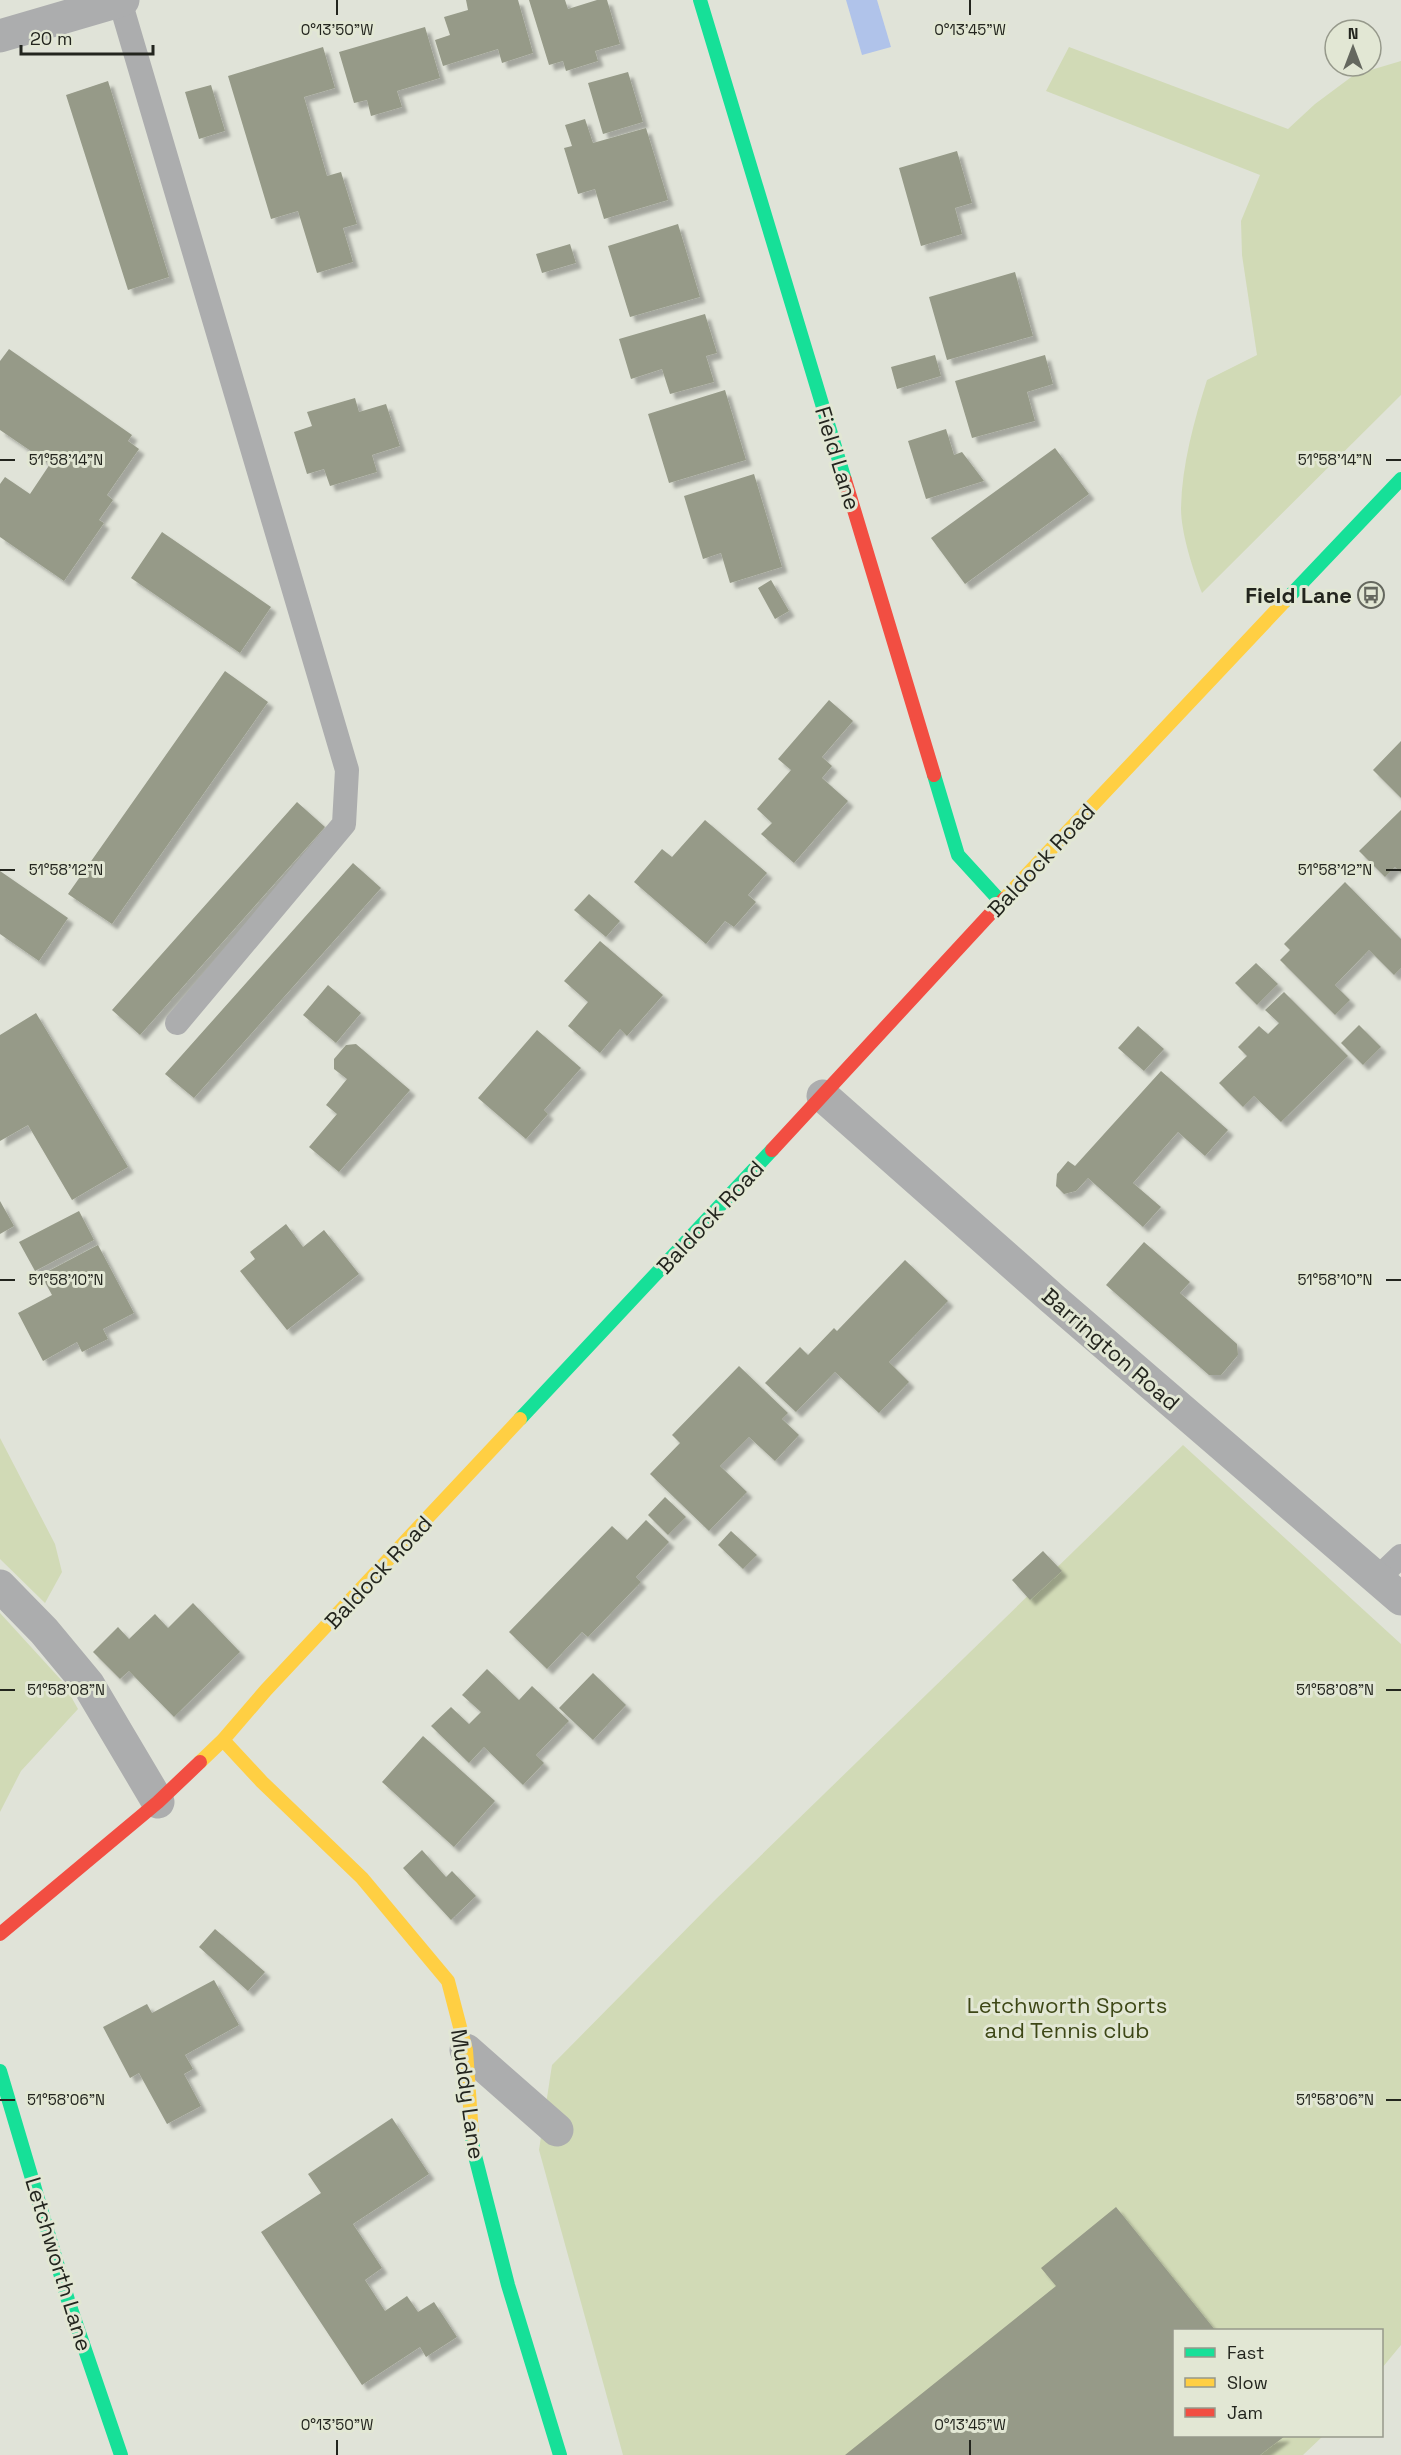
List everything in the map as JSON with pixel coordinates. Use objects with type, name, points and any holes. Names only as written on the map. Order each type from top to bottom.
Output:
[{"type":"street","points":[[0,36],[121,0]]},
{"type":"street","name":"Field Lane","points":[[700,0],[958,855],[1001,902]]},
{"type":"street","name":"Baldock Road","points":[[0,1934],[158,1802],[223,1740],[266,1690],[823,1096],[1001,902],[1401,479]]},
{"type":"street","name":"Barrington Road","points":[[823,1096],[1054,1300],[1389,1589]]},
{"type":"street","points":[[0,1586],[44,1630],[88,1684],[158,1802]]},
{"type":"street","name":"Muddy Lane","points":[[223,1740],[262,1782],[362,1878],[448,1981],[466,2050],[473,2148],[507,2285],[560,2455]]},
{"type":"street","points":[[466,2050],[557,2130]]},
{"type":"street","name":"Letchworth Lane","points":[[0,2071],[68,2300],[121,2455]]},
{"type":"lane","points":[[121,0],[347,770],[344,824],[177,1023]]},
{"type":"lane","points":[[1389,1589],[1401,1556]]},
{"type":"green space","points":[[1069,47],[1288,129],[1315,104],[1350,78],[1383,78],[1383,66],[1401,61],[1401,395],[1202,593],[1191,563],[1183,529],[1181,508],[1186,459],[1207,380],[1257,355],[1242,255],[1241,221],[1260,175],[1046,91]]},
{"type":"green space","points":[[0,1438],[55,1544],[62,1572],[45,1603],[0,1559]]},
{"type":"green space","name":"Letchworth Sports and Tennis club","points":[[1183,1445],[1401,1644],[1401,2345],[1383,2367],[1383,2329],[1173,2329],[1173,2437],[1322,2437],[1303,2455],[623,2455],[539,2150],[552,2065],[714,1901]]},
{"type":"green space","points":[[0,1613],[63,1682],[78,1709],[21,1771],[0,1812]]},
{"type":"water","points":[[846,0],[877,0],[891,47],[862,55]]},
{"type":"building","points":[[466,0],[518,0],[533,53],[502,63],[498,49],[443,66],[435,40],[450,35],[444,17],[468,10]]},
{"type":"building","points":[[529,0],[565,0],[568,9],[597,0],[607,0],[620,44],[595,51],[598,61],[566,71],[563,61],[549,65]]},
{"type":"building","points":[[425,27],[440,78],[397,91],[402,107],[371,116],[367,100],[354,103],[339,52]]},
{"type":"building","points":[[323,47],[335,88],[304,97],[327,176],[341,172],[357,224],[343,228],[353,262],[317,273],[298,211],[271,219],[228,76]]},
{"type":"building","points":[[628,72],[643,122],[603,134],[588,83]]},
{"type":"building","points":[[108,81],[169,277],[128,290],[66,95]]},
{"type":"building","points":[[211,85],[225,131],[199,139],[185,92]]},
{"type":"building","points":[[585,119],[593,143],[646,128],[668,200],[604,219],[595,189],[578,194],[564,148],[572,146],[565,125]]},
{"type":"building","points":[[957,151],[972,203],[955,208],[962,234],[921,246],[899,168]]},
{"type":"building","points":[[678,224],[700,297],[630,317],[608,246]]},
{"type":"building","points":[[570,244],[576,263],[542,273],[536,254]]},
{"type":"building","points":[[1015,272],[1033,336],[947,360],[929,297]]},
{"type":"building","points":[[705,314],[717,353],[706,356],[714,382],[670,394],[662,369],[631,379],[619,339]]},
{"type":"building","points":[[9,349],[132,435],[128,441],[139,449],[107,495],[113,500],[99,520],[104,523],[64,581],[0,537],[0,484],[5,477],[30,494],[50,464],[0,430],[0,361]]},
{"type":"building","points":[[935,355],[941,376],[897,389],[891,367]]},
{"type":"building","points":[[1045,355],[1053,384],[1027,392],[1035,421],[972,438],[955,381]]},
{"type":"building","points":[[725,390],[746,460],[669,483],[648,414]]},
{"type":"building","points":[[355,398],[359,412],[386,404],[400,446],[372,455],[377,472],[330,486],[324,469],[307,474],[294,432],[312,426],[307,412]]},
{"type":"building","points":[[946,429],[954,455],[962,452],[984,481],[926,499],[908,441]]},
{"type":"building","points":[[1055,448],[1089,494],[965,584],[931,538]]},
{"type":"building","points":[[754,474],[782,567],[730,583],[721,553],[703,559],[684,496]]},
{"type":"building","points":[[162,532],[271,607],[240,653],[131,578]]},
{"type":"building","points":[[771,580],[789,611],[775,619],[758,588]]},
{"type":"building","points":[[225,671],[268,702],[112,924],[68,894]]},
{"type":"building","points":[[829,700],[853,721],[822,757],[832,766],[822,778],[848,801],[794,863],[761,834],[772,823],[757,809],[791,770],[778,759]]},
{"type":"building","points":[[1401,741],[1401,798],[1373,770]]},
{"type":"building","points":[[297,802],[325,827],[140,1035],[112,1010]]},
{"type":"building","points":[[1401,810],[1401,873],[1395,867],[1385,877],[1359,851]]},
{"type":"building","points":[[705,820],[767,873],[748,895],[756,902],[734,927],[725,921],[706,944],[634,882],[662,849],[672,857]]},
{"type":"building","points":[[353,863],[381,888],[194,1098],[165,1074]]},
{"type":"building","points":[[0,871],[68,918],[39,961],[0,934]]},
{"type":"building","points":[[1345,882],[1401,939],[1401,968],[1394,975],[1369,950],[1335,985],[1350,1000],[1335,1015],[1280,960],[1290,950],[1284,944]]},
{"type":"building","points":[[589,894],[620,921],[606,937],[574,910]]},
{"type":"building","points":[[600,941],[663,995],[627,1036],[620,1029],[600,1053],[568,1026],[588,1002],[564,981]]},
{"type":"building","points":[[1256,963],[1278,984],[1257,1005],[1235,983]]},
{"type":"building","points":[[328,985],[361,1013],[336,1043],[303,1015]]},
{"type":"building","points":[[1284,992],[1348,1056],[1281,1122],[1254,1096],[1243,1107],[1219,1083],[1247,1056],[1238,1047],[1259,1026],[1268,1034],[1279,1023],[1265,1010]]},
{"type":"building","points":[[36,1013],[128,1167],[72,1200],[28,1125],[0,1141],[0,1035]]},
{"type":"building","points":[[1359,1025],[1381,1047],[1363,1065],[1341,1043]]},
{"type":"building","points":[[1138,1026],[1164,1049],[1144,1071],[1118,1048]]},
{"type":"building","points":[[537,1030],[581,1068],[544,1110],[548,1114],[526,1139],[478,1098]]},
{"type":"building","points":[[356,1044],[410,1090],[339,1172],[309,1147],[337,1114],[326,1105],[347,1079],[334,1069],[334,1059],[346,1045]]},
{"type":"building","points":[[1161,1071],[1228,1130],[1205,1156],[1178,1132],[1133,1183],[1161,1207],[1143,1227],[1088,1178],[1076,1191],[1064,1194],[1056,1186],[1057,1174],[1068,1161],[1075,1166]]},
{"type":"building","points":[[0,1201],[14,1226],[0,1234]]},
{"type":"building","points":[[79,1211],[94,1240],[35,1271],[19,1242]]},
{"type":"building","points":[[286,1224],[303,1247],[324,1230],[359,1274],[287,1330],[240,1271],[255,1259],[250,1252]]},
{"type":"building","points":[[1144,1242],[1190,1282],[1180,1293],[1237,1344],[1238,1355],[1221,1375],[1209,1375],[1106,1285]]},
{"type":"building","points":[[98,1245],[134,1313],[103,1329],[108,1339],[82,1352],[77,1342],[43,1361],[18,1313],[52,1295],[41,1275]]},
{"type":"building","points":[[905,1260],[948,1301],[889,1362],[909,1382],[879,1413],[835,1372],[796,1412],[765,1383],[800,1347],[808,1355],[834,1328],[837,1331]]},
{"type":"building","points":[[739,1366],[788,1413],[782,1419],[799,1435],[775,1461],[749,1437],[720,1466],[747,1492],[709,1531],[650,1474],[680,1443],[672,1435]]},
{"type":"building","points":[[665,1497],[686,1517],[668,1535],[648,1515]]},
{"type":"building","points":[[646,1520],[669,1542],[636,1577],[641,1582],[588,1637],[582,1632],[547,1669],[509,1632],[612,1526],[627,1540]]},
{"type":"building","points":[[731,1531],[757,1555],[743,1569],[718,1545]]},
{"type":"building","points":[[1043,1551],[1062,1571],[1030,1600],[1012,1580]]},
{"type":"building","points":[[193,1603],[240,1652],[174,1717],[129,1671],[120,1679],[93,1652],[118,1627],[129,1639],[155,1614],[168,1628]]},
{"type":"building","points":[[487,1669],[519,1700],[532,1686],[569,1721],[536,1755],[544,1763],[523,1785],[484,1747],[469,1763],[431,1726],[451,1707],[469,1724],[481,1712],[462,1695]]},
{"type":"building","points":[[593,1673],[626,1705],[593,1740],[559,1708]]},
{"type":"building","points":[[423,1736],[495,1801],[454,1847],[382,1782]]},
{"type":"building","points":[[422,1850],[446,1877],[452,1871],[476,1896],[451,1920],[403,1868]]},
{"type":"building","points":[[215,1929],[265,1972],[248,1991],[199,1947]]},
{"type":"building","points":[[214,1980],[239,2025],[185,2055],[193,2069],[184,2074],[201,2106],[167,2124],[139,2073],[130,2078],[103,2027],[147,2004],[152,2013]]},
{"type":"building","points":[[392,2118],[429,2174],[353,2224],[382,2268],[365,2280],[385,2311],[407,2296],[418,2312],[434,2302],[457,2337],[426,2357],[420,2347],[362,2385],[261,2232],[321,2193],[308,2174]]},
{"type":"building","points":[[1116,2207],[1214,2329],[1173,2329],[1173,2437],[1284,2437],[1260,2455],[845,2455],[1056,2286],[1041,2268]]},
{"type":"traffic: fast","points":[[700,0],[845,480]]},
{"type":"traffic: fast","points":[[1284,602],[1401,479]]},
{"type":"traffic: fast","points":[[934,775],[958,855],[1001,902]]},
{"type":"traffic: fast","points":[[520,1419],[772,1150]]},
{"type":"traffic: fast","points":[[0,2071],[68,2300],[121,2455]]},
{"type":"traffic: fast","points":[[472,2135],[473,2148],[508,2285],[560,2455]]},
{"type":"traffic: slow","points":[[1004,899],[1284,602]]},
{"type":"traffic: slow","points":[[200,1762],[223,1740],[266,1690],[520,1419]]},
{"type":"traffic: slow","points":[[223,1740],[262,1782],[362,1878],[448,1981],[466,2050],[472,2135]]},
{"type":"traffic: jam","points":[[845,480],[934,775]]},
{"type":"traffic: jam","points":[[772,1150],[1004,899]]},
{"type":"traffic: jam","points":[[0,1934],[158,1802],[200,1762]]},
{"type":"place","name":"Field Lane","points":[[1371,595]]}]
